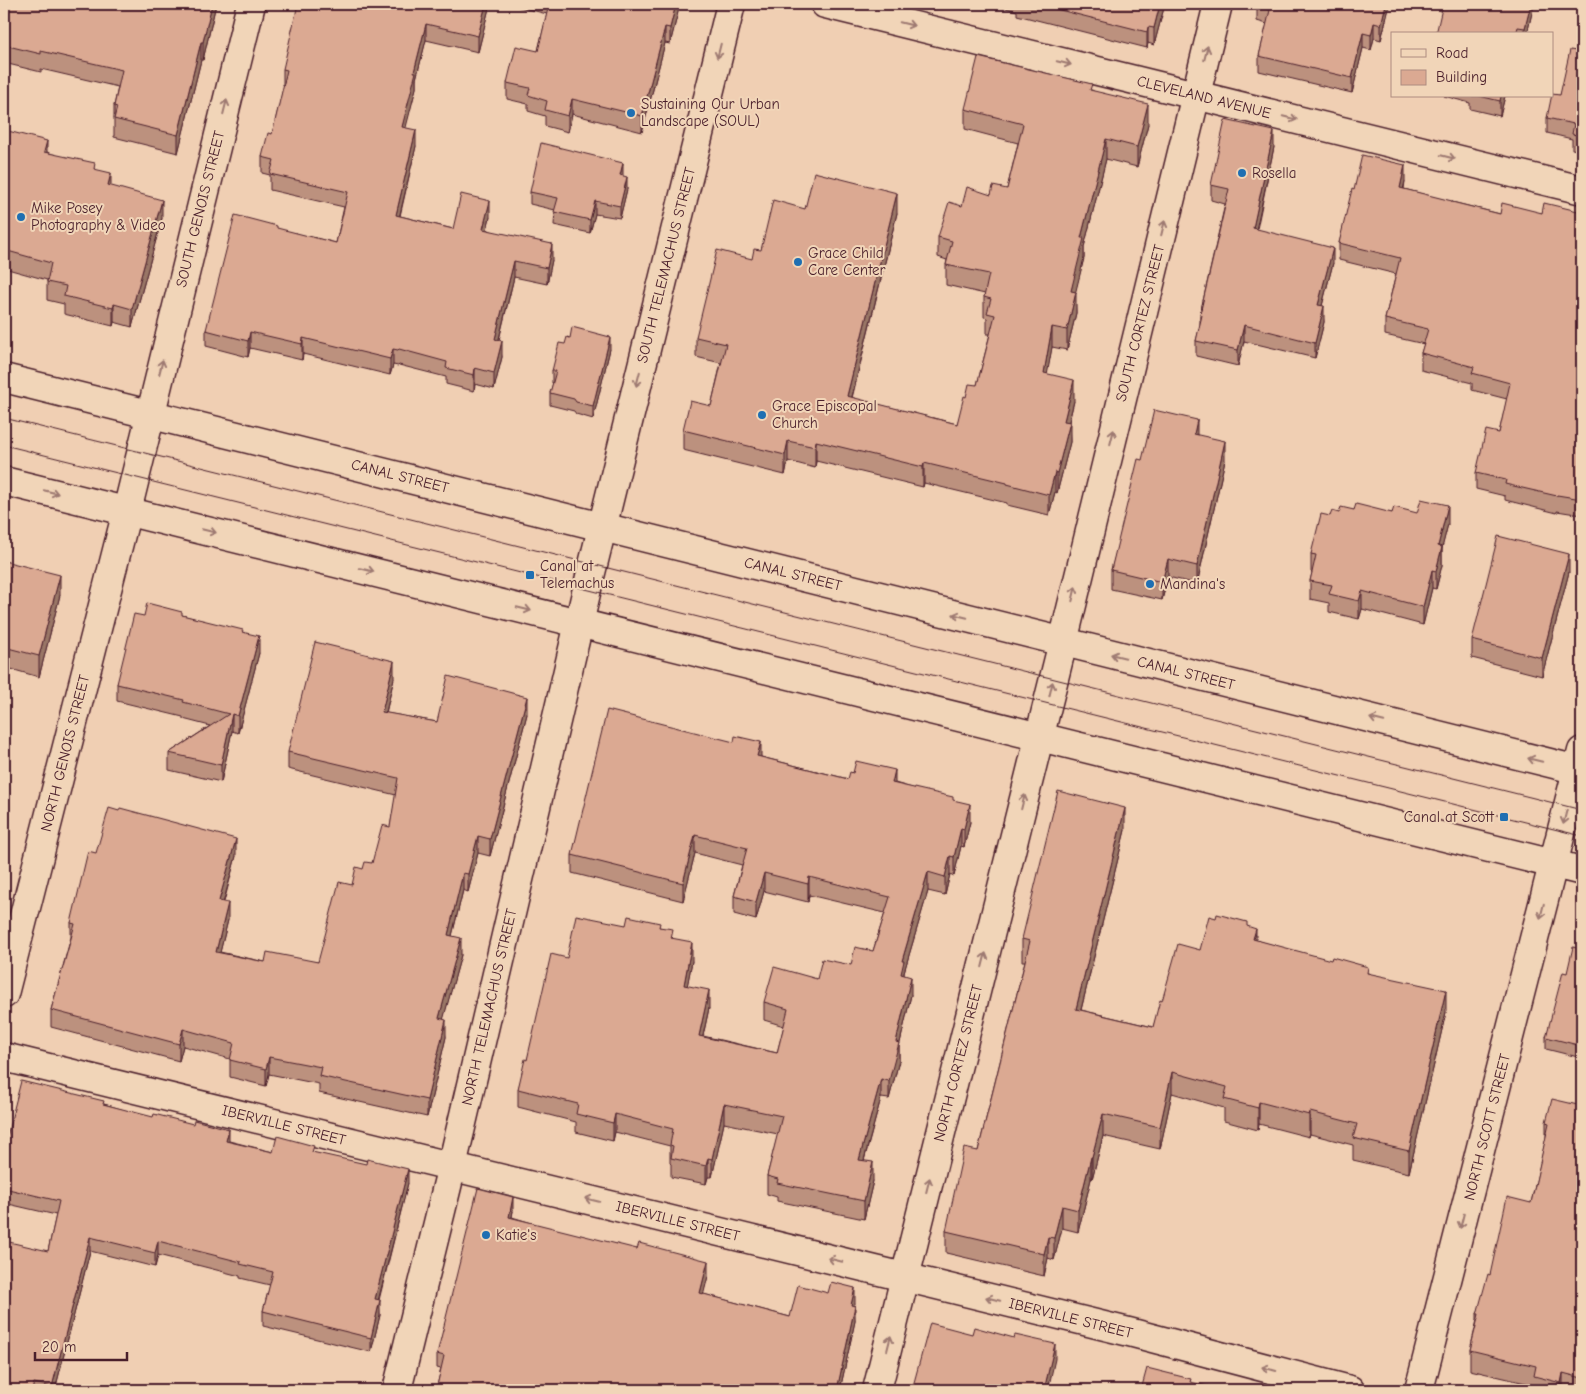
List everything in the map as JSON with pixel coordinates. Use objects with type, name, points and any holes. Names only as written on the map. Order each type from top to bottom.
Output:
[{"type":"street","name":"SOUTH GENOIS STREET","points":[[127,511],[251,4]]},
{"type":"street","name":"SOUTH TELEMACHUS STREET","points":[[579,622],[731,4]]},
{"type":"street","name":"CLEVELAND AVENUE","points":[[825,4],[1582,190]]},
{"type":"street","name":"SOUTH CORTEZ STREET","points":[[1039,736],[1218,4]]},
{"type":"street","name":"CANAL STREET","points":[[4,378],[1062,642],[1581,764]]},
{"type":"street","points":[[4,481],[1582,871]]},
{"type":"street","name":"NORTH GENOIS STREET","points":[[4,994],[127,511]]},
{"type":"street","name":"NORTH TELEMACHUS STREET","points":[[397,1390],[452,1166],[579,622]]},
{"type":"street","name":"NORTH CORTEZ STREET","points":[[877,1390],[1039,736]]},
{"type":"street","name":"NORTH SCOTT STREET","points":[[1420,1390],[1581,764]]},
{"type":"street","name":"IBERVILLE STREET","points":[[4,1057],[1130,1332],[1350,1390]]},
{"type":"building","points":[[4,4],[212,4],[178,135],[114,119],[117,107],[114,106],[122,70],[41,51],[41,54],[4,45]]},
{"type":"building","points":[[298,4],[486,4],[478,36],[426,24],[402,127],[416,130],[396,215],[453,229],[461,194],[490,201],[483,229],[552,244],[547,268],[514,261],[495,339],[502,341],[494,373],[475,368],[474,375],[446,368],[447,362],[399,349],[393,349],[390,359],[303,338],[302,344],[250,332],[248,341],[206,330],[235,215],[336,243],[348,192],[270,174],[274,160],[262,157],[268,133],[272,134],[287,70],[283,69]]},
{"type":"building","points":[[549,4],[676,4],[670,28],[665,27],[642,116],[572,99],[568,116],[545,110],[547,101],[528,95],[530,88],[507,83],[516,46],[538,51]]},
{"type":"building","points":[[1036,4],[1160,4],[1154,28],[1148,27],[1147,32]]},
{"type":"building","points":[[1258,4],[1386,4],[1381,25],[1374,23],[1371,35],[1363,33],[1352,78],[1259,56],[1270,10],[1257,6]]},
{"type":"building","points":[[1443,4],[1531,4],[1525,28],[1518,27],[1517,32],[1436,32]]},
{"type":"building","points":[[1582,34],[1582,136],[1572,134],[1574,124],[1547,118],[1551,98],[1554,98],[1554,94],[1560,95],[1570,50],[1576,51]]},
{"type":"building","points":[[978,57],[1092,84],[1090,90],[1148,104],[1137,147],[1106,139],[1081,238],[1084,238],[1071,291],[1076,292],[1067,330],[1052,327],[1044,373],[1074,380],[1064,421],[1070,422],[1057,473],[1055,472],[1049,495],[924,463],[923,467],[816,441],[815,447],[788,441],[785,455],[683,430],[690,401],[711,406],[726,344],[696,337],[717,250],[752,259],[754,249],[761,250],[773,200],[805,209],[814,172],[897,193],[847,396],[957,424],[969,384],[977,385],[995,315],[987,313],[991,299],[984,297],[989,274],[946,265],[952,241],[938,237],[949,202],[962,206],[967,187],[991,195],[993,186],[1007,189],[1023,124],[965,109]]},
{"type":"building","points":[[1487,98],[1501,98],[1500,101]]},
{"type":"building","points":[[1225,120],[1274,131],[1253,228],[1333,248],[1318,305],[1324,306],[1315,343],[1244,325],[1238,350],[1196,341],[1202,315],[1200,314],[1229,189],[1211,185]]},
{"type":"building","points":[[4,130],[47,141],[44,152],[95,163],[94,169],[111,173],[108,185],[162,200],[132,309],[114,304],[113,308],[64,296],[66,286],[47,282],[51,263],[4,250]]},
{"type":"building","points":[[541,143],[623,163],[620,175],[627,177],[620,206],[595,201],[590,220],[554,212],[558,198],[530,192]]},
{"type":"building","points":[[1362,155],[1405,165],[1400,188],[1452,202],[1500,214],[1502,203],[1542,213],[1544,203],[1582,212],[1582,499],[1557,496],[1505,484],[1506,480],[1476,473],[1486,430],[1499,433],[1510,383],[1472,373],[1474,367],[1421,353],[1428,329],[1385,319],[1400,258],[1339,243]]},
{"type":"building","points":[[572,327],[610,337],[593,406],[550,393],[556,371],[552,371],[559,343],[565,344],[567,337],[570,338]]},
{"type":"building","points":[[1154,410],[1197,420],[1194,434],[1225,441],[1197,566],[1168,559],[1162,582],[1111,570],[1138,459],[1142,460]]},
{"type":"building","points":[[1421,499],[1448,505],[1438,546],[1442,547],[1436,571],[1432,570],[1423,607],[1362,591],[1359,601],[1329,594],[1332,585],[1310,581],[1316,555],[1311,554],[1321,514],[1330,516],[1332,511],[1339,513],[1341,507],[1354,510],[1356,504],[1392,513],[1394,507],[1417,513]]},
{"type":"building","points":[[1498,536],[1569,554],[1542,658],[1472,640]]},
{"type":"building","points":[[4,561],[60,575],[39,656],[4,647]]},
{"type":"building","points":[[147,603],[182,612],[182,615],[243,630],[242,632],[259,636],[238,716],[232,714],[221,765],[169,753],[229,714],[183,702],[184,700],[117,684],[134,614],[144,616]]},
{"type":"building","points":[[315,642],[394,661],[382,712],[437,722],[448,676],[527,697],[490,839],[478,836],[468,874],[463,873],[448,935],[461,938],[439,1018],[446,1020],[427,1100],[319,1076],[321,1067],[269,1057],[266,1069],[230,1060],[234,1043],[183,1029],[179,1044],[51,1010],[75,924],[71,923],[88,851],[96,853],[109,808],[119,811],[120,808],[236,839],[219,901],[228,903],[216,952],[265,962],[267,952],[318,962],[339,882],[352,885],[356,867],[363,869],[365,862],[372,863],[382,825],[390,827],[398,778],[288,752]]},
{"type":"building","points":[[607,710],[734,742],[735,736],[761,742],[757,756],[848,779],[850,772],[853,773],[856,761],[895,770],[892,783],[953,797],[953,800],[970,804],[964,829],[961,828],[954,857],[950,856],[945,877],[928,872],[902,961],[904,961],[901,974],[911,977],[896,1042],[899,1043],[889,1081],[881,1079],[859,1160],[873,1162],[864,1201],[777,1183],[778,1179],[767,1176],[782,1116],[724,1104],[712,1159],[708,1158],[706,1166],[671,1158],[673,1146],[670,1145],[673,1129],[615,1114],[613,1123],[576,1114],[578,1104],[518,1089],[525,1059],[527,1060],[551,954],[567,958],[576,915],[626,925],[628,916],[660,923],[659,927],[673,929],[671,938],[692,942],[684,985],[709,990],[699,1036],[777,1053],[788,1009],[764,1002],[774,967],[817,979],[822,959],[851,965],[855,947],[873,951],[890,897],[809,877],[808,884],[764,873],[756,902],[734,896],[747,848],[695,835],[683,883],[572,855]]},
{"type":"building","points":[[1058,791],[1125,808],[1076,1009],[1153,1027],[1178,944],[1200,950],[1209,916],[1216,918],[1217,914],[1247,922],[1247,926],[1256,929],[1253,939],[1331,960],[1332,957],[1368,967],[1367,973],[1446,990],[1409,1151],[1353,1138],[1357,1124],[1310,1112],[1309,1115],[1259,1102],[1258,1108],[1224,1099],[1227,1087],[1172,1072],[1160,1127],[1103,1114],[1078,1210],[1062,1206],[1054,1238],[1048,1237],[1044,1254],[946,1231],[964,1148],[978,1151],[1030,941],[1022,939]]},
{"type":"building","points":[[1573,947],[1582,949],[1582,1046],[1546,1037],[1563,972],[1567,973]]},
{"type":"building","points":[[21,1081],[104,1101],[103,1104],[153,1117],[154,1114],[193,1124],[194,1120],[229,1129],[226,1141],[273,1152],[277,1136],[314,1146],[312,1152],[366,1164],[367,1159],[408,1169],[375,1299],[380,1300],[371,1338],[263,1311],[273,1272],[158,1241],[155,1253],[90,1237],[52,1387],[34,1383],[32,1390],[4,1390],[4,1265],[9,1242],[48,1251],[59,1201],[4,1188],[4,1148]]},
{"type":"building","points":[[1552,1099],[1582,1106],[1582,1378],[1563,1373],[1561,1383],[1534,1376],[1536,1366],[1470,1350],[1479,1314],[1477,1314],[1488,1274],[1490,1275],[1507,1197],[1531,1203],[1549,1123],[1546,1122]]},
{"type":"building","points":[[478,1188],[513,1197],[509,1217],[637,1249],[639,1243],[708,1261],[700,1293],[790,1317],[798,1285],[828,1293],[831,1282],[855,1288],[851,1305],[855,1306],[837,1390],[436,1390],[444,1356],[437,1354]]},
{"type":"building","points":[[930,1323],[972,1334],[974,1327],[1014,1338],[1015,1335],[1055,1344],[1044,1390],[912,1390]]},
{"type":"building","points":[[1147,1368],[1191,1379],[1190,1382],[1226,1390],[1141,1390]]},
{"type":"tram line","points":[[4,418],[1582,810]]},
{"type":"tram line","points":[[4,445],[1582,836]]},
{"type":"place","name":"Sustaining Our Urban Landscape (SOUL)","points":[[631,113]]},
{"type":"place","name":"Rosella","points":[[1242,173]]},
{"type":"place","name":"Mike Posey Photography & Video","points":[[21,217]]},
{"type":"place","name":"Grace Child Care Center","points":[[798,262]]},
{"type":"place","name":"Grace Episcopal Church","points":[[762,415]]},
{"type":"place","name":"Canal at Telemachus","points":[[530,575]]},
{"type":"place","name":"Mandina's","points":[[1150,584]]},
{"type":"place","name":"Canal at Scott","points":[[1504,817]]},
{"type":"place","name":"Katie's","points":[[486,1235]]}]
